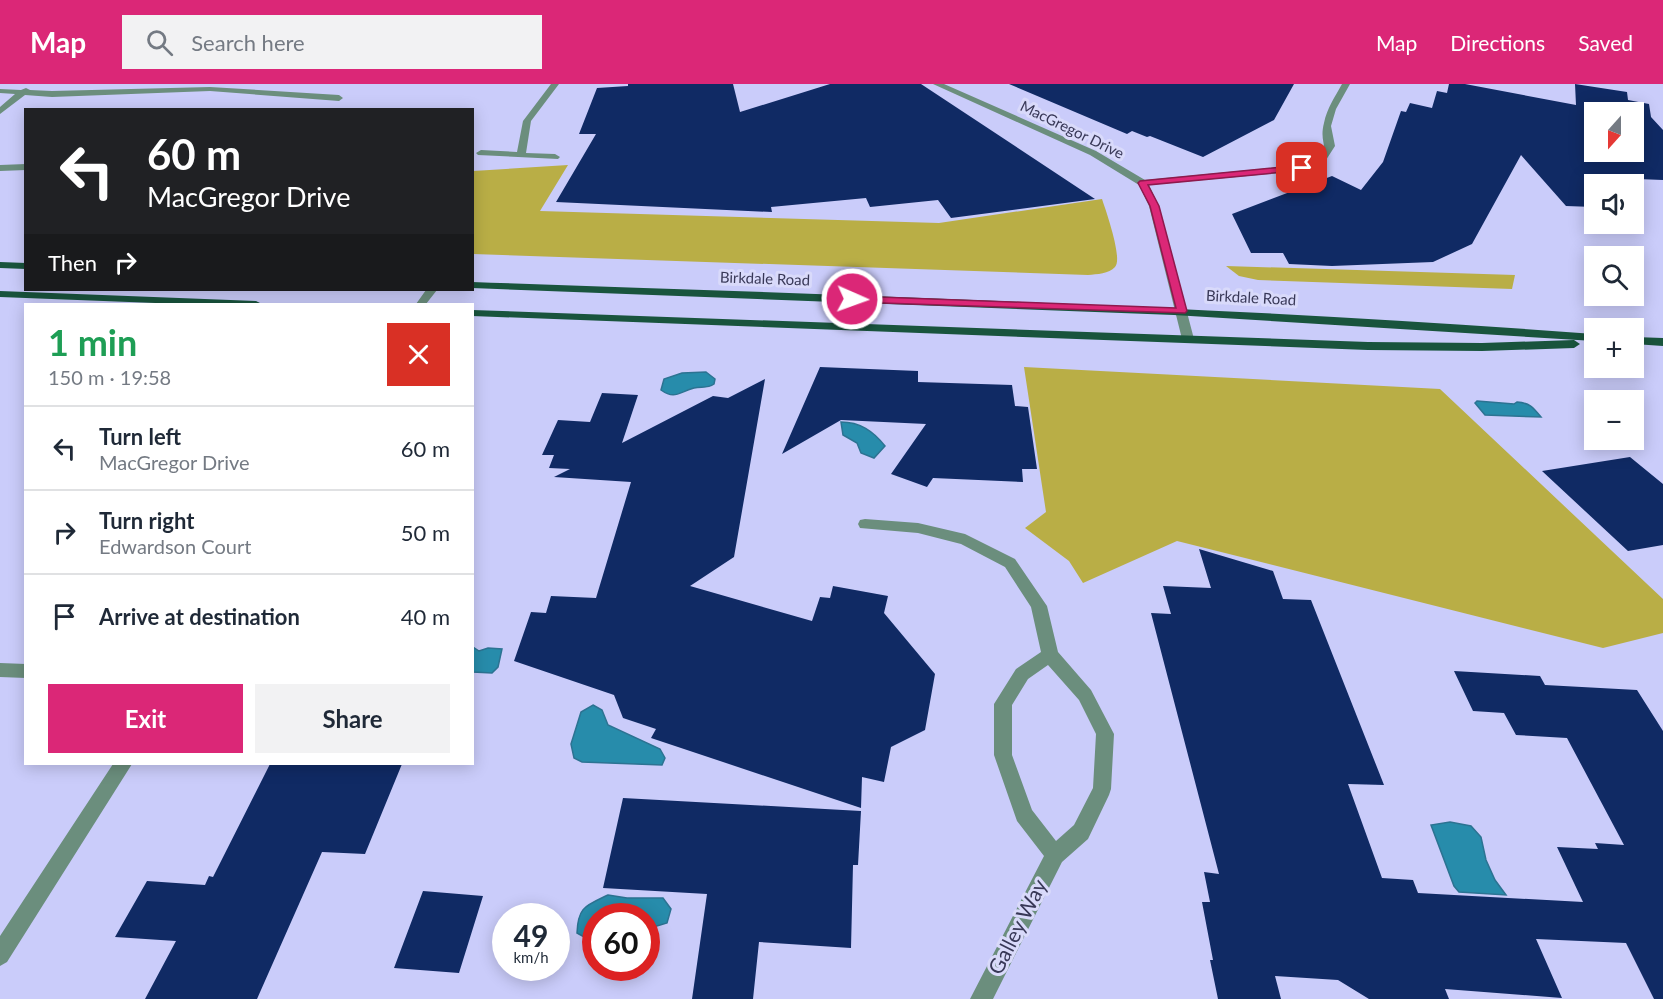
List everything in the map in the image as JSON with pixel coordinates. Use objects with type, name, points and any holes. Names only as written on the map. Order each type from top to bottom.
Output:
[{"type":"main road","points":[[0,265],[24,266]]},
{"type":"main road","name":"Birkdale Road","points":[[474,285],[1182,311],[1469,327],[1584,337]]},
{"type":"main road","points":[[0,294],[230,303]]},
{"type":"main road","points":[[474,313],[1379,346],[1482,347],[1584,344]]},
{"type":"main road","points":[[1644,342],[1663,342]]},
{"type":"street","points":[[521,154],[527,121],[555,84]]},
{"type":"street","name":"MacGregor Drive","points":[[938,84],[1093,153],[1143,183]]},
{"type":"street","points":[[1188,339],[1154,206],[1143,183],[1302,168],[1323,158],[1330,146],[1327,126],[1332,109],[1346,84]]},
{"type":"street","points":[[0,91],[26,88],[52,94],[210,89],[339,98]]},
{"type":"street","points":[[0,111],[26,88]]},
{"type":"street","points":[[481,153],[555,157]]},
{"type":"street","points":[[0,168],[24,167]]},
{"type":"street","name":"Galley Way","points":[[865,524],[918,528],[965,540],[1010,563],[1039,606],[1050,656],[1084,695],[1105,734],[1102,789],[1081,832],[1055,855],[981,999]]},
{"type":"street","points":[[1050,656],[1022,674],[1004,704],[1003,755],[1024,815],[1055,855]]},
{"type":"street","points":[[0,670],[24,671]]},
{"type":"street","points":[[0,955],[122,765]]},
{"type":"shaded area","points":[[568,165],[540,211],[939,223],[1102,199],[1113,234],[1117,262],[1110,271],[1088,275],[474,254],[474,171]]},
{"type":"shaded area","points":[[1226,266],[1515,275],[1512,289],[1258,280],[1239,276]]},
{"type":"shaded area","points":[[1024,367],[1440,389],[1663,599],[1663,633],[1603,648],[1177,541],[1083,583],[1069,561],[1025,528],[1046,512]]},
{"type":"water","points":[[706,372],[715,379],[711,386],[694,388],[674,395],[661,390],[664,379],[682,373]]},
{"type":"water","points":[[1477,401],[1525,403],[1541,417],[1485,415],[1475,403]]},
{"type":"water","points":[[841,422],[866,428],[885,446],[874,458],[861,453],[857,443],[843,435]]},
{"type":"water","points":[[474,648],[479,651],[488,648],[502,649],[498,667],[492,673],[474,672]]},
{"type":"water","points":[[593,705],[602,710],[608,725],[660,749],[665,758],[662,765],[582,762],[574,758],[571,744],[581,712]]},
{"type":"water","points":[[1450,822],[1471,826],[1481,837],[1486,860],[1495,880],[1506,895],[1459,892],[1454,886],[1431,825]]},
{"type":"water","points":[[608,895],[627,898],[663,898],[671,909],[667,923],[660,925],[660,903],[592,903]]},
{"type":"water","points":[[582,911],[582,936],[577,933]]},
{"type":"building","points":[[628,84],[733,84],[740,112],[830,84],[921,84],[1095,199],[951,218],[938,200],[870,207],[866,198],[771,207],[772,212],[556,202],[596,134],[579,134],[597,88],[628,86]]},
{"type":"building","points":[[1009,84],[1294,84],[1274,120],[1203,157],[1150,136],[1132,131],[1127,134]]},
{"type":"building","points":[[1449,84],[1465,84],[1576,105],[1575,84],[1627,92],[1628,100],[1638,102],[1584,102],[1584,162],[1644,162],[1644,103],[1649,104],[1651,117],[1663,130],[1663,180],[1644,179],[1644,174],[1584,174],[1584,207],[1566,206],[1521,155],[1472,244],[1433,262],[1332,266],[1289,264],[1283,253],[1251,253],[1232,214],[1332,176],[1361,190],[1383,162],[1401,111],[1406,112],[1410,103],[1432,108],[1437,91],[1447,93]]},
{"type":"building","points":[[820,367],[918,371],[918,382],[1012,385],[1015,406],[1028,407],[1037,469],[1022,469],[1023,482],[933,478],[927,487],[891,474],[926,424],[841,420],[782,454]]},
{"type":"building","points":[[765,379],[734,557],[690,586],[812,621],[820,597],[830,598],[833,586],[888,596],[884,613],[935,674],[925,730],[891,747],[884,782],[862,777],[861,808],[651,738],[656,729],[623,718],[614,695],[514,661],[531,612],[546,613],[551,596],[596,598],[631,482],[554,477],[570,469],[549,468],[554,455],[542,455],[558,420],[590,422],[602,393],[638,395],[622,443],[713,396],[728,398]]},
{"type":"building","points":[[1630,457],[1663,484],[1663,545],[1628,551],[1542,471]]},
{"type":"building","points":[[1199,549],[1273,571],[1283,599],[1311,600],[1384,785],[1348,784],[1382,878],[1413,880],[1418,893],[1583,902],[1557,847],[1598,849],[1595,843],[1624,845],[1567,738],[1516,735],[1504,713],[1473,711],[1454,671],[1540,676],[1545,685],[1637,690],[1663,731],[1663,999],[1654,999],[1626,943],[1536,939],[1562,998],[1445,989],[1449,999],[1369,999],[1338,980],[1275,976],[1281,999],[1218,999],[1202,902],[1210,902],[1204,872],[1219,874],[1151,613],[1171,614],[1163,586],[1211,588]]},
{"type":"building","points":[[269,765],[402,765],[365,854],[322,852],[257,999],[145,999],[176,941],[115,937],[147,881],[205,885],[209,876],[213,877]]},
{"type":"building","points":[[623,798],[861,811],[858,865],[853,865],[851,948],[759,942],[753,999],[692,999],[707,894],[603,888]]},
{"type":"building","points":[[423,891],[483,896],[459,973],[394,968]]},
{"type":"route","points":[[852,299],[1182,311],[1154,206],[1143,183],[1302,168]]}]
